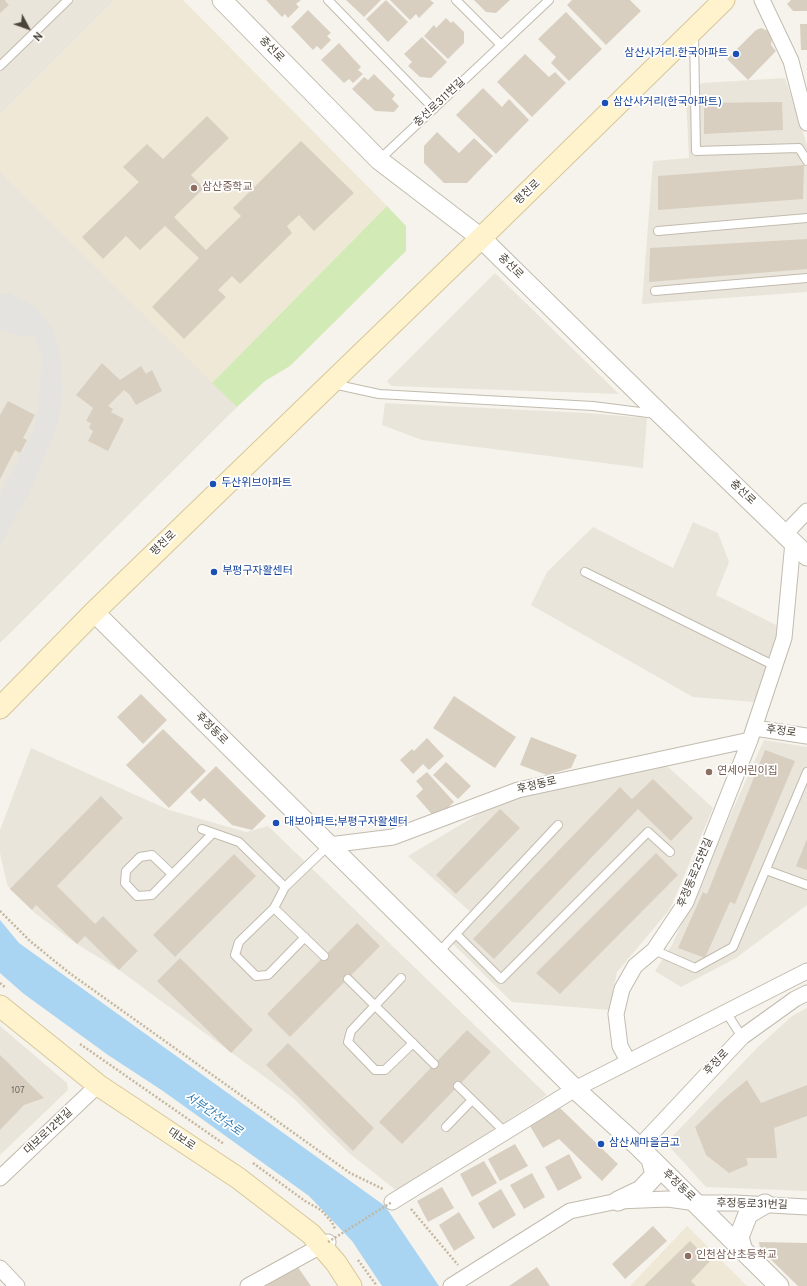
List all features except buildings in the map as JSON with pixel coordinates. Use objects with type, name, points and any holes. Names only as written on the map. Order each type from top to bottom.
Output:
[{"type":"main road","name":"평천로","points":[[0,708],[94,612],[481,238],[724,0]]},
{"type":"main road","name":"대보로","points":[[6,999],[98,1085],[238,1178],[324,1243],[351,1286]]},
{"type":"street","name":"충선로","points":[[222,0],[379,160],[481,238],[807,556]]},
{"type":"street","points":[[762,0],[791,62],[807,123]]},
{"type":"street","points":[[752,734],[784,638],[789,538],[807,511]]},
{"type":"street","name":"후정동로","points":[[94,612],[575,1088],[645,1153],[779,1286]]},
{"type":"street","name":"후정동로","points":[[329,845],[393,837],[518,790],[752,734]]},
{"type":"street","name":"후정로","points":[[752,734],[807,736]]},
{"type":"street","name":"후정동로25번길","points":[[628,1061],[620,1046],[616,1014],[622,989],[635,966],[654,950],[686,902],[752,734]]},
{"type":"street","points":[[396,1199],[575,1088],[807,971]]},
{"type":"street","name":"후정로","points":[[645,1153],[742,1037],[795,999],[807,993]]},
{"type":"street","name":"대보로12번길","points":[[0,1178],[98,1085]]},
{"type":"street","points":[[618,1201],[641,1190],[655,1175],[645,1153]]},
{"type":"street","name":"후정동로31번길","points":[[450,1286],[570,1211],[618,1201],[668,1199],[696,1203],[765,1204],[807,1207]]},
{"type":"street","points":[[743,1251],[739,1237],[748,1214],[765,1204]]},
{"type":"street","points":[[248,1286],[324,1243]]},
{"type":"street","points":[[0,1268],[17,1286]]},
{"type":"lane","points":[[0,66],[68,0]]},
{"type":"lane","points":[[328,0],[434,109]]},
{"type":"lane","points":[[456,0],[501,45]]},
{"type":"lane","name":"충선로311번길","points":[[379,160],[548,0]]},
{"type":"lane","points":[[694,30],[696,151],[799,148],[807,161]]},
{"type":"lane","points":[[658,231],[807,218]]},
{"type":"lane","points":[[655,291],[807,278]]},
{"type":"lane","points":[[330,384],[379,394],[593,406],[661,415]]},
{"type":"lane","points":[[585,572],[775,666]]},
{"type":"lane","points":[[654,950],[695,968],[733,948],[807,772]]},
{"type":"lane","points":[[438,953],[558,825]]},
{"type":"lane","points":[[202,829],[239,842],[285,887]]},
{"type":"lane","points":[[456,934],[501,979],[648,832],[670,852]]},
{"type":"lane","points":[[172,874],[152,855],[140,857],[126,871],[125,883],[137,896],[152,895],[213,833]]},
{"type":"lane","points":[[305,937],[268,976],[256,976],[235,955],[239,942],[274,908],[285,887],[329,845]]},
{"type":"lane","points":[[766,870],[807,884]]},
{"type":"lane","points":[[274,908],[324,956]]},
{"type":"lane","points":[[401,978],[351,1031],[348,1042],[376,1070],[385,1070],[413,1042]]},
{"type":"lane","points":[[348,979],[434,1064]]},
{"type":"lane","points":[[726,1012],[742,1037]]},
{"type":"lane","points":[[458,1086],[505,1132]]},
{"type":"lane","points":[[446,1127],[472,1100]]},
{"type":"path","points":[[0,911],[30,941],[68,972],[350,1173],[396,1199],[467,1276]]},
{"type":"path","points":[[0,983],[6,999]]},
{"type":"path","points":[[76,1042],[224,1144]]},
{"type":"path","points":[[249,1161],[305,1200]]},
{"type":"path","points":[[324,1243],[396,1199]]},
{"type":"shaded area","points":[[0,0],[115,0],[0,115]]},
{"type":"shaded area","name":"삼산중학교","points":[[115,0],[183,0],[387,206],[212,383],[0,171],[0,115]]},
{"type":"shaded area","points":[[785,78],[807,145],[807,292],[642,304],[653,161],[689,158],[686,98],[702,83]]},
{"type":"shaded area","points":[[0,171],[237,407],[0,643]]},
{"type":"shaded area","points":[[495,273],[619,394],[391,386],[387,381]]},
{"type":"shaded area","points":[[9,293],[34,306],[52,328],[60,351],[63,392],[58,424],[31,489],[0,545],[0,494],[33,431],[38,408],[42,355],[33,335],[25,337],[0,330],[0,294]]},
{"type":"shaded area","points":[[385,403],[587,413],[647,418],[643,468],[422,440],[382,425]]},
{"type":"shaded area","points":[[693,522],[718,533],[729,562],[716,595],[782,628],[754,702],[693,697],[531,605],[547,572],[593,527],[673,568]]},
{"type":"shaded area","points":[[764,740],[807,747],[807,905],[736,958],[681,987],[655,971],[672,945]]},
{"type":"shaded area","points":[[31,748],[169,810],[246,832],[268,826],[547,1095],[397,1191],[349,1153],[292,1097],[119,970],[77,944],[36,914],[10,889],[7,884],[0,853],[0,830]]},
{"type":"shaded area","points":[[666,765],[713,808],[670,909],[617,972],[609,1010],[512,1002],[453,944],[477,918],[408,856],[504,799]]},
{"type":"shaded area","points":[[807,1008],[807,1191],[706,1187],[666,1143],[757,1048],[792,1016]]},
{"type":"shaded area","points":[[0,1026],[67,1083],[68,1090],[0,1155]]},
{"type":"shaded area","name":"인천삼산초등학교","points":[[687,1226],[747,1286],[630,1286]]},
{"type":"green space","points":[[387,206],[406,226],[406,251],[290,366],[265,381],[237,407],[212,383]]},
{"type":"water","name":"서부간선수로","points":[[0,920],[19,943],[385,1206],[439,1286],[382,1286],[352,1241],[309,1196],[163,1091],[108,1055],[24,994],[0,973]]},
{"type":"place","name":"삼산사거리.한국아파트","points":[[736,54]]},
{"type":"place","name":"삼산사거리(한국아파트)","points":[[605,103]]},
{"type":"place","name":"삼산중학교","points":[[194,188]]},
{"type":"place","name":"두산위브아파트","points":[[213,484]]},
{"type":"place","name":"부평구자활센터","points":[[214,572]]},
{"type":"place","name":"연세어린이집","points":[[709,772]]},
{"type":"place","name":"대보아파트;부평구자활센터","points":[[276,823]]},
{"type":"place","name":"삼산새마을금고","points":[[601,1144]]},
{"type":"place","name":"인천삼산초등학교","points":[[688,1256]]}]
